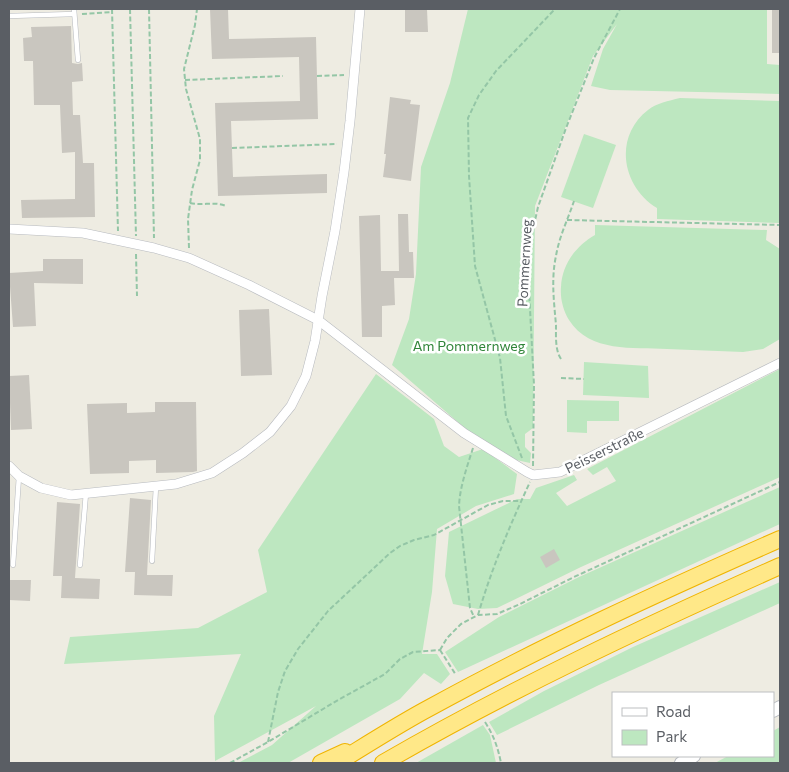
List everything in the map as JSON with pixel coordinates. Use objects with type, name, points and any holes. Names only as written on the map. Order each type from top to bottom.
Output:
[{"type":"highway","points":[[337,763],[430,707],[557,641],[780,539]]},
{"type":"highway","points":[[383,763],[441,729],[570,663],[780,566]]},
{"type":"highway","points":[[321,763],[385,734]]},
{"type":"street","points":[[9,466],[20,476],[41,488],[71,495],[176,484],[212,473],[243,453],[270,432],[291,406],[306,376],[315,341],[335,231],[348,144],[360,9]]},
{"type":"street","points":[[9,229],[82,233],[154,248],[189,258],[250,285],[318,320],[464,434],[530,474]]},
{"type":"street","name":"Peisserstraße","points":[[530,474],[560,472],[780,363]]},
{"type":"street","points":[[681,763],[692,757]]},
{"type":"lane","points":[[9,16],[74,11],[78,60]]},
{"type":"lane","points":[[13,565],[20,476]]},
{"type":"lane","points":[[152,561],[156,486]]},
{"type":"lane","points":[[80,565],[86,493]]},
{"type":"path","points":[[130,9],[137,296]]},
{"type":"path","points":[[148,9],[154,248]]},
{"type":"path","points":[[189,258],[188,219],[200,160],[200,139],[186,89],[184,69],[197,9]]},
{"type":"path","points":[[228,9],[249,9]]},
{"type":"path","points":[[478,615],[483,596],[522,501],[530,474],[506,416],[500,358],[475,266],[469,176],[468,118],[479,95],[496,71],[555,9]]},
{"type":"path","points":[[615,9],[620,10]]},
{"type":"path","points":[[74,11],[112,10],[118,240]]},
{"type":"path","name":"Pommernweg","points":[[530,474],[534,384],[529,290],[532,234],[538,207],[566,128],[594,58],[620,10]]},
{"type":"path","points":[[317,76],[355,74]]},
{"type":"path","points":[[185,80],[283,76]]},
{"type":"path","points":[[232,148],[348,144]]},
{"type":"path","points":[[562,359],[558,354],[556,335],[553,292],[554,269],[556,254],[574,201]]},
{"type":"path","points":[[190,203],[221,203],[226,206]]},
{"type":"path","points":[[567,220],[780,225]]},
{"type":"path","points":[[561,378],[584,379]]},
{"type":"path","points":[[474,617],[470,608],[459,506],[465,474],[476,441]]},
{"type":"path","points":[[440,650],[447,638],[461,624],[478,615],[497,614],[520,604],[574,577],[780,482]]},
{"type":"path","points":[[268,742],[278,692],[285,671],[298,649],[328,611],[400,546],[434,535],[488,505],[522,501]]},
{"type":"path","points":[[230,763],[385,674],[400,659],[413,652],[440,650]]},
{"type":"path","points":[[440,650],[456,675]]},
{"type":"path","points":[[486,722],[498,748],[501,763]]},
{"type":"green space","name":"Am Pommernweg","points":[[468,9],[767,9],[767,64],[780,65],[780,94],[610,90],[591,86],[603,49],[617,24],[593,56],[535,206],[533,428],[525,434],[525,447],[531,453],[530,463],[512,459],[467,430],[392,365],[409,319],[416,274],[421,167],[450,83]]},
{"type":"green space","points":[[680,98],[780,101],[780,223],[657,219],[657,208],[645,199],[636,188],[630,175],[626,161],[626,147],[637,121],[648,110],[659,104]]},
{"type":"green space","points":[[584,134],[616,145],[593,208],[561,197]]},
{"type":"green space","points":[[595,225],[767,230],[766,240],[780,249],[780,339],[763,349],[743,352],[627,348],[600,343],[588,338],[578,331],[569,320],[562,300],[561,287],[567,263],[576,250],[595,235]]},
{"type":"green space","points":[[584,362],[648,366],[649,398],[583,395]]},
{"type":"green space","points":[[780,369],[780,477],[581,567],[497,608],[478,609],[453,604],[445,576],[449,532],[517,499],[530,499],[536,488],[574,475],[577,480],[556,493],[567,506],[616,481],[607,467],[593,475],[587,469]]},
{"type":"green space","points":[[376,374],[434,419],[444,446],[459,457],[483,449],[517,474],[514,494],[476,506],[437,529],[432,592],[422,654],[437,654],[450,674],[441,684],[424,673],[400,699],[288,763],[238,763],[272,745],[316,706],[215,761],[214,716],[241,654],[64,664],[70,637],[198,628],[267,592],[258,550]]},
{"type":"green space","points":[[567,400],[619,401],[619,421],[587,421],[587,433],[567,432]]},
{"type":"green space","points":[[780,487],[780,524],[458,672],[445,652],[499,617],[579,577]]},
{"type":"green space","points":[[780,582],[780,603],[599,685],[497,735],[489,722],[544,691],[633,647]]},
{"type":"green space","points":[[483,725],[490,735],[496,763],[416,763]]},
{"type":"green space","points":[[780,727],[780,763],[715,763],[726,757],[774,757],[774,730]]},
{"type":"building","points":[[210,9],[228,9],[229,39],[316,37],[318,119],[231,121],[233,177],[327,174],[327,193],[218,196],[215,103],[300,101],[299,57],[212,59]]},
{"type":"building","points":[[405,9],[427,9],[428,32],[405,32]]},
{"type":"building","points":[[772,9],[780,9],[780,53],[772,53]]},
{"type":"building","points":[[71,26],[72,63],[82,63],[83,81],[72,82],[73,115],[80,115],[83,163],[94,163],[95,217],[22,218],[21,200],[75,199],[75,152],[62,153],[60,105],[34,105],[33,61],[24,61],[23,38],[32,37],[31,27]]},
{"type":"building","points":[[390,97],[411,100],[410,104],[420,105],[411,181],[383,177]]},
{"type":"building","points":[[398,214],[408,214],[409,252],[413,252],[414,278],[394,278],[395,305],[382,306],[382,337],[362,337],[359,216],[380,215],[381,271],[399,271]]},
{"type":"building","points":[[43,259],[83,259],[83,284],[34,283],[36,326],[13,327],[9,273],[43,271]]},
{"type":"building","points":[[269,309],[272,375],[241,376],[239,310]]},
{"type":"building","points":[[29,375],[32,429],[11,430],[9,376]]},
{"type":"building","points":[[155,402],[196,402],[197,471],[156,473],[156,460],[129,461],[129,473],[90,474],[87,404],[127,403],[127,413],[155,412]]},
{"type":"building","points":[[130,498],[151,500],[147,575],[173,575],[172,596],[134,595],[135,572],[125,572]]},
{"type":"building","points":[[57,502],[80,504],[75,578],[100,579],[99,599],[61,598],[62,576],[53,576]]},
{"type":"building","points":[[554,549],[560,560],[546,568],[540,557]]},
{"type":"building","points":[[9,580],[31,580],[30,601],[9,600]]}]
